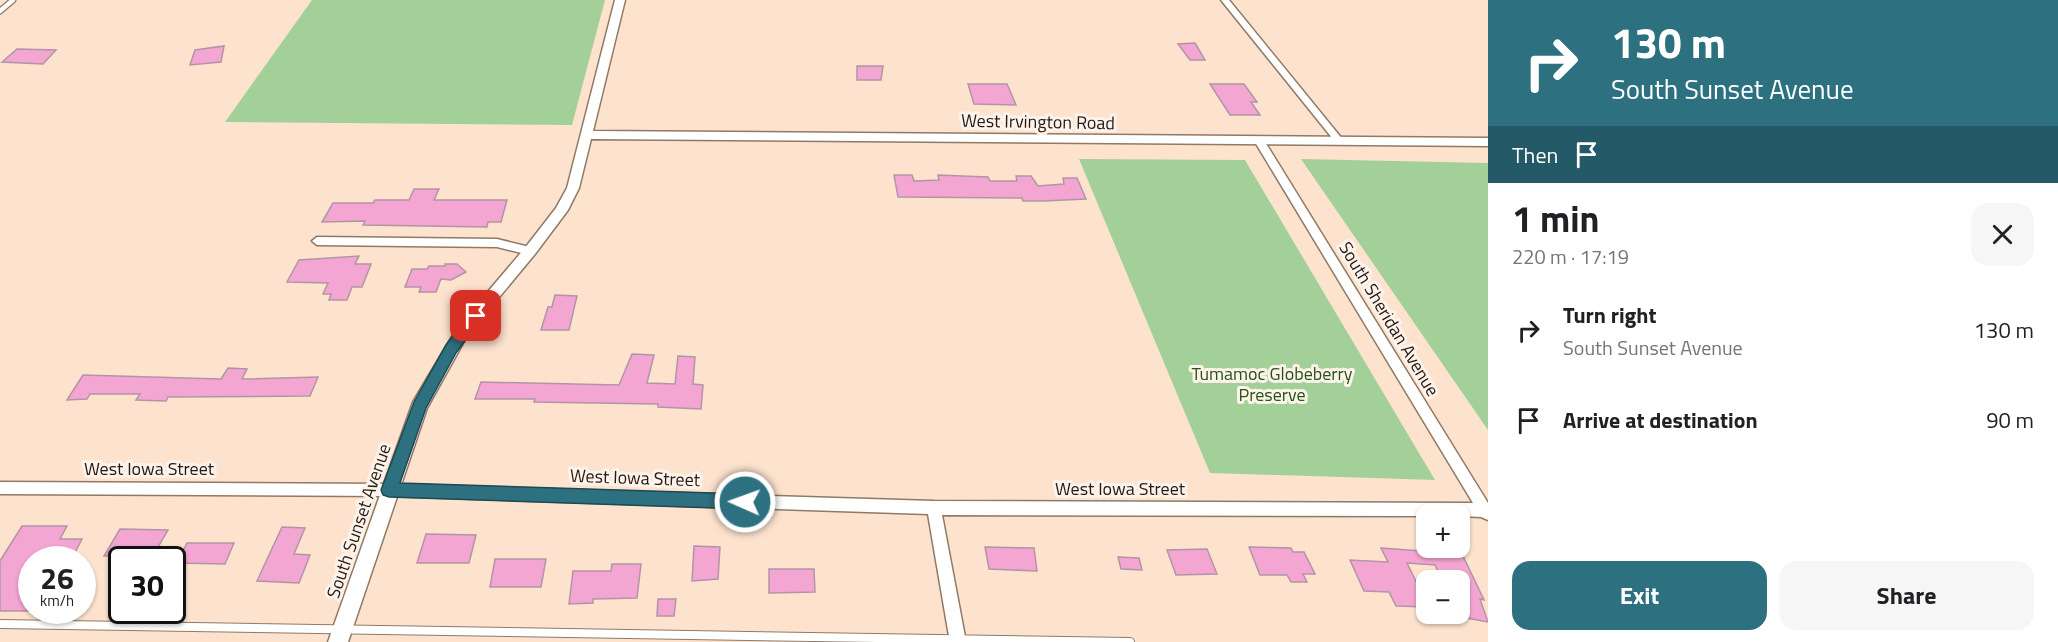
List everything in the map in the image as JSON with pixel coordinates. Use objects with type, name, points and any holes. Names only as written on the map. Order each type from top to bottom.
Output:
[{"type":"street","name":"South Sunset Avenue","points":[[340,636],[419,407],[462,332],[530,251],[561,210],[573,188],[620,0]]},
{"type":"street","points":[[1225,0],[1340,142]]},
{"type":"street","name":"West Irvington Road","points":[[587,135],[1488,142]]},
{"type":"street","name":"South Sheridan Avenue","points":[[1260,142],[1486,512]]},
{"type":"street","points":[[317,241],[497,243],[530,251]]},
{"type":"street","name":"West Iowa Street","points":[[0,488],[389,490],[934,508],[1486,512]]},
{"type":"street","points":[[934,508],[958,641]]},
{"type":"lane","points":[[0,11],[13,0]]},
{"type":"lane","points":[[0,624],[340,636],[1130,642]]},
{"type":"green space","points":[[312,0],[605,0],[572,125],[225,122]]},
{"type":"green space","name":"Tumamoc Globeberry Preserve","points":[[1079,159],[1245,160],[1435,480],[1210,473]]},
{"type":"green space","points":[[1301,159],[1488,163],[1488,430]]},
{"type":"building","points":[[1195,43],[1205,60],[1190,60],[1178,44]]},
{"type":"building","points":[[224,46],[221,62],[190,65],[195,50]]},
{"type":"building","points":[[17,49],[56,50],[43,64],[2,62]]},
{"type":"building","points":[[857,66],[883,66],[881,80],[857,80]]},
{"type":"building","points":[[968,84],[1007,84],[1016,105],[974,104]]},
{"type":"building","points":[[1210,84],[1244,84],[1257,102],[1251,102],[1260,115],[1230,115]]},
{"type":"building","points":[[894,175],[912,175],[914,181],[939,180],[938,175],[988,177],[990,181],[1017,181],[1016,176],[1031,176],[1038,186],[1064,184],[1063,178],[1077,178],[1086,199],[1023,201],[1022,198],[898,197]]},
{"type":"building","points":[[414,189],[439,189],[434,200],[507,200],[501,222],[488,222],[487,227],[363,225],[365,221],[322,222],[333,203],[409,200]]},
{"type":"building","points":[[359,256],[355,264],[371,264],[362,287],[352,287],[347,300],[329,300],[331,294],[323,294],[328,283],[287,282],[299,260]]},
{"type":"building","points":[[445,264],[457,264],[466,272],[451,280],[441,279],[436,292],[419,292],[421,287],[405,287],[412,269],[427,269],[429,266],[445,266]]},
{"type":"building","points":[[555,295],[577,296],[569,330],[541,330],[548,307],[552,307]]},
{"type":"building","points":[[632,354],[654,355],[647,383],[675,384],[678,356],[695,357],[693,384],[703,385],[701,409],[658,407],[658,404],[475,399],[481,382],[619,385]]},
{"type":"building","points":[[228,368],[247,369],[242,379],[318,377],[310,396],[168,397],[166,401],[136,400],[140,394],[90,394],[87,399],[67,400],[83,375],[221,379]]},
{"type":"building","points":[[22,526],[67,526],[60,539],[82,539],[78,546],[18,546],[18,611],[0,611],[0,561]]},
{"type":"building","points":[[282,527],[305,528],[294,554],[310,555],[299,583],[257,581]]},
{"type":"building","points":[[120,529],[168,530],[159,546],[110,546]]},
{"type":"building","points":[[426,534],[476,535],[469,563],[417,563]]},
{"type":"building","points":[[187,543],[234,543],[225,564],[186,563]]},
{"type":"building","points":[[694,546],[720,547],[718,579],[692,581]]},
{"type":"building","points":[[985,547],[1034,548],[1037,571],[989,569]]},
{"type":"building","points":[[1249,547],[1291,548],[1293,552],[1304,552],[1315,574],[1303,574],[1307,582],[1291,582],[1287,575],[1260,575]]},
{"type":"building","points":[[1381,548],[1416,551],[1416,558],[1464,558],[1470,570],[1437,570],[1435,565],[1407,563],[1416,581],[1416,607],[1396,606],[1389,592],[1364,591],[1350,560],[1388,562]]},
{"type":"building","points":[[1207,549],[1217,574],[1176,575],[1167,550]]},
{"type":"building","points":[[1118,557],[1139,558],[1142,570],[1121,569]]},
{"type":"building","points":[[495,559],[546,559],[541,587],[490,587]]},
{"type":"building","points":[[612,564],[641,564],[637,598],[593,599],[593,603],[569,604],[573,571],[611,571]]},
{"type":"building","points":[[769,569],[814,569],[815,592],[769,593]]},
{"type":"building","points":[[1470,571],[1484,600],[1480,599],[1488,622],[1470,619]]},
{"type":"building","points":[[658,599],[676,599],[674,616],[657,616]]},
{"type":"route","points":[[476,316],[451,349],[419,407],[389,490],[745,502]]}]
